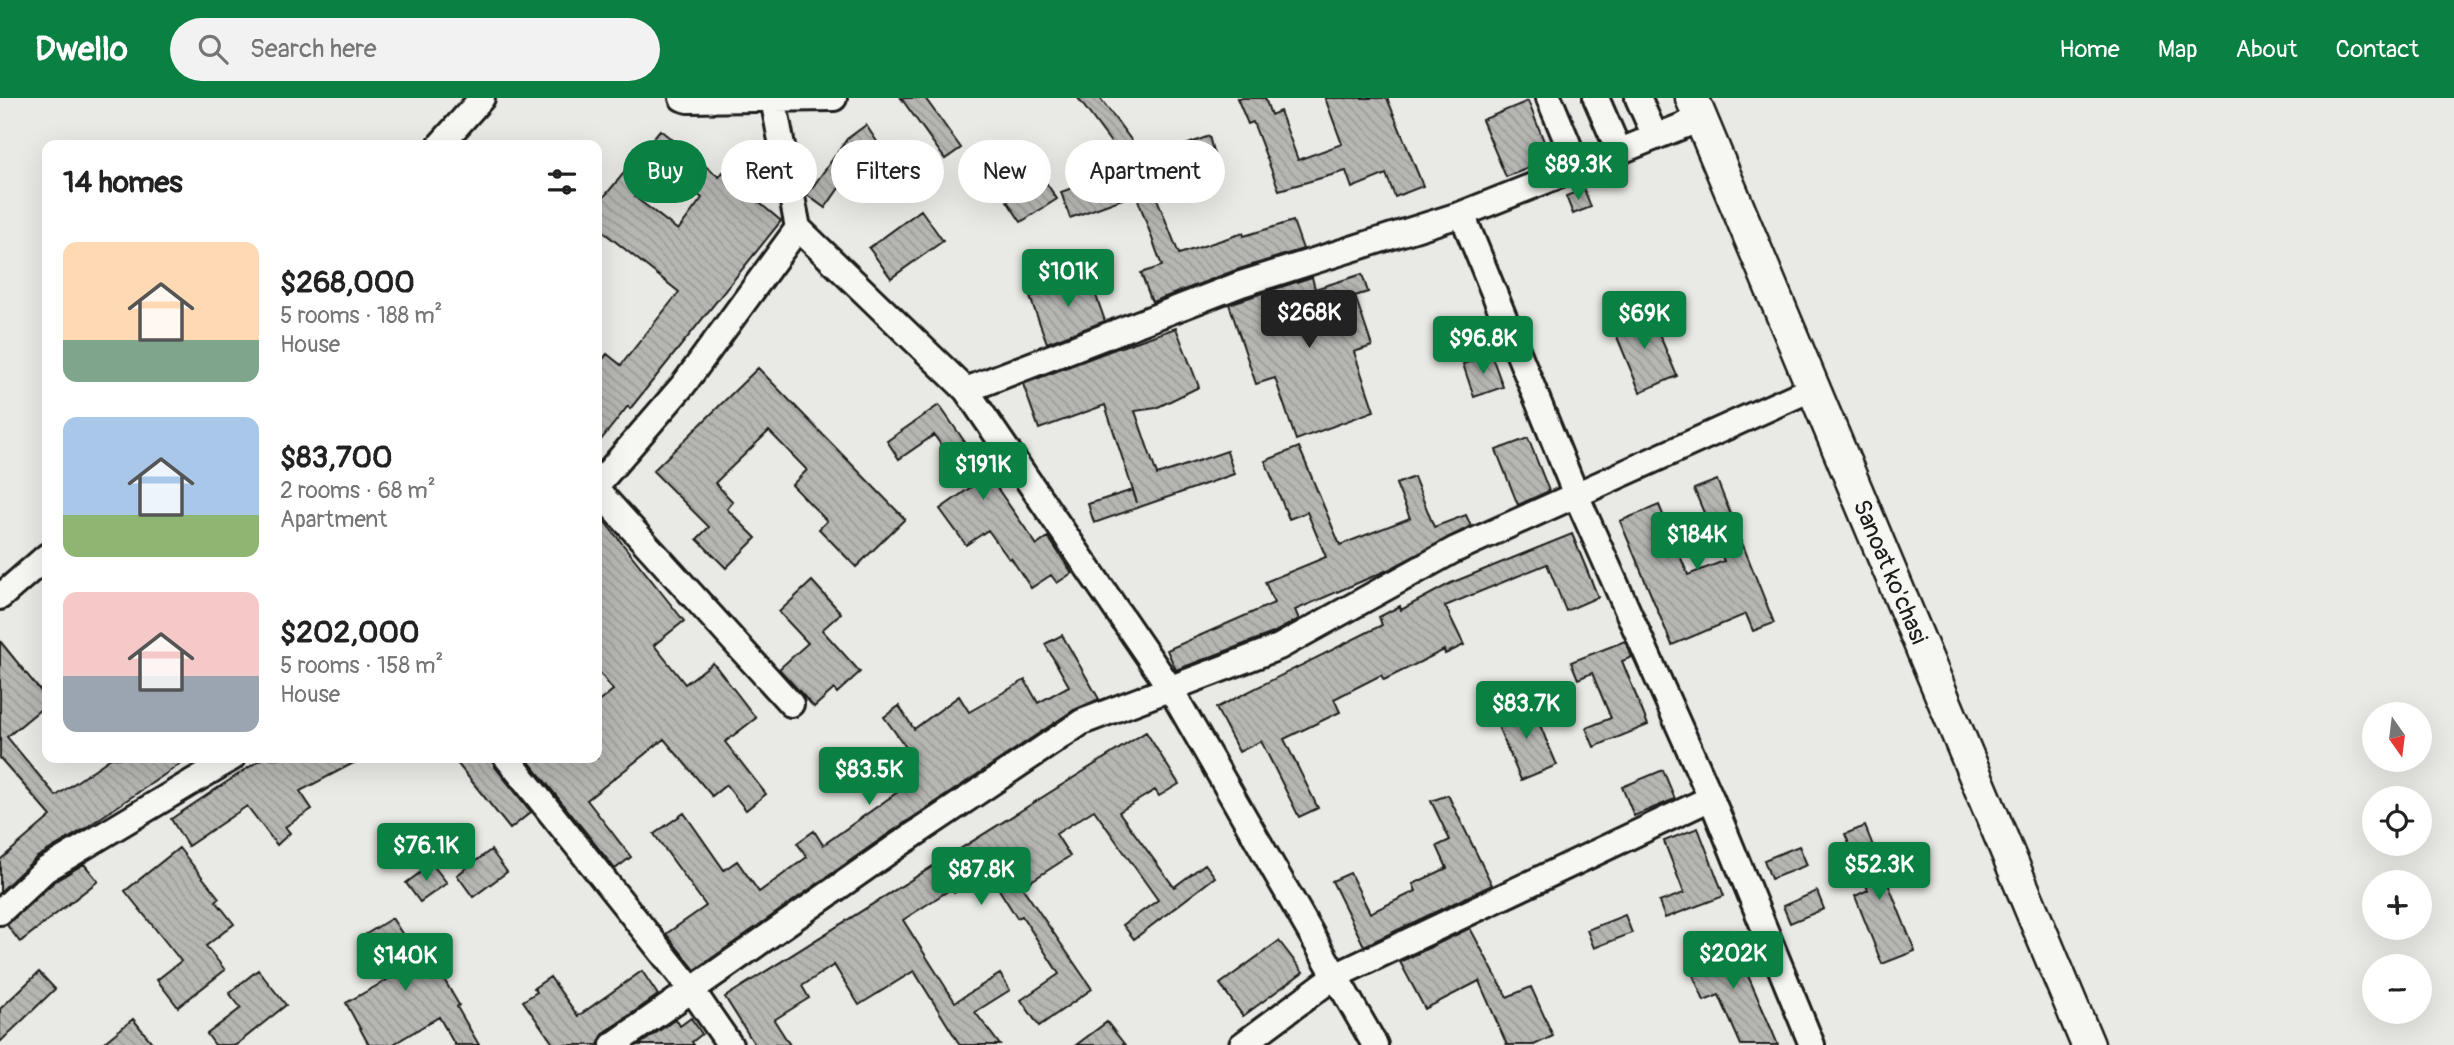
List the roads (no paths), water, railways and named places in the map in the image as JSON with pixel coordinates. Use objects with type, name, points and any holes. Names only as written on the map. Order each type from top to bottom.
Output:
[{"type":"main road","name":"Sanoat ko'chasi","points":[[1696,108],[2088,1045]]},
{"type":"street","points":[[444,140],[482,98]]},
{"type":"street","points":[[682,98],[834,98]]},
{"type":"street","points":[[1549,98],[1578,168]]},
{"type":"street","points":[[1596,98],[1619,151]]},
{"type":"street","points":[[1638,98],[1655,136]]},
{"type":"street","points":[[773,99],[798,228],[965,390],[1170,688],[1375,1045]]},
{"type":"street","points":[[965,390],[1241,284],[1462,214],[1655,136],[1696,108]]},
{"type":"street","points":[[1462,214],[1576,495],[1711,798],[1812,1045]]},
{"type":"street","points":[[602,481],[684,384],[798,228]]},
{"type":"street","points":[[613,1045],[885,854],[1082,722],[1279,647],[1454,550],[1813,388]]},
{"type":"street","points":[[602,493],[791,704]]},
{"type":"street","points":[[0,597],[42,560]]},
{"type":"street","points":[[0,912],[45,870],[225,763]]},
{"type":"street","points":[[511,763],[692,990],[730,1045]]},
{"type":"street","points":[[1242,1045],[1335,976],[1711,798]]}]
